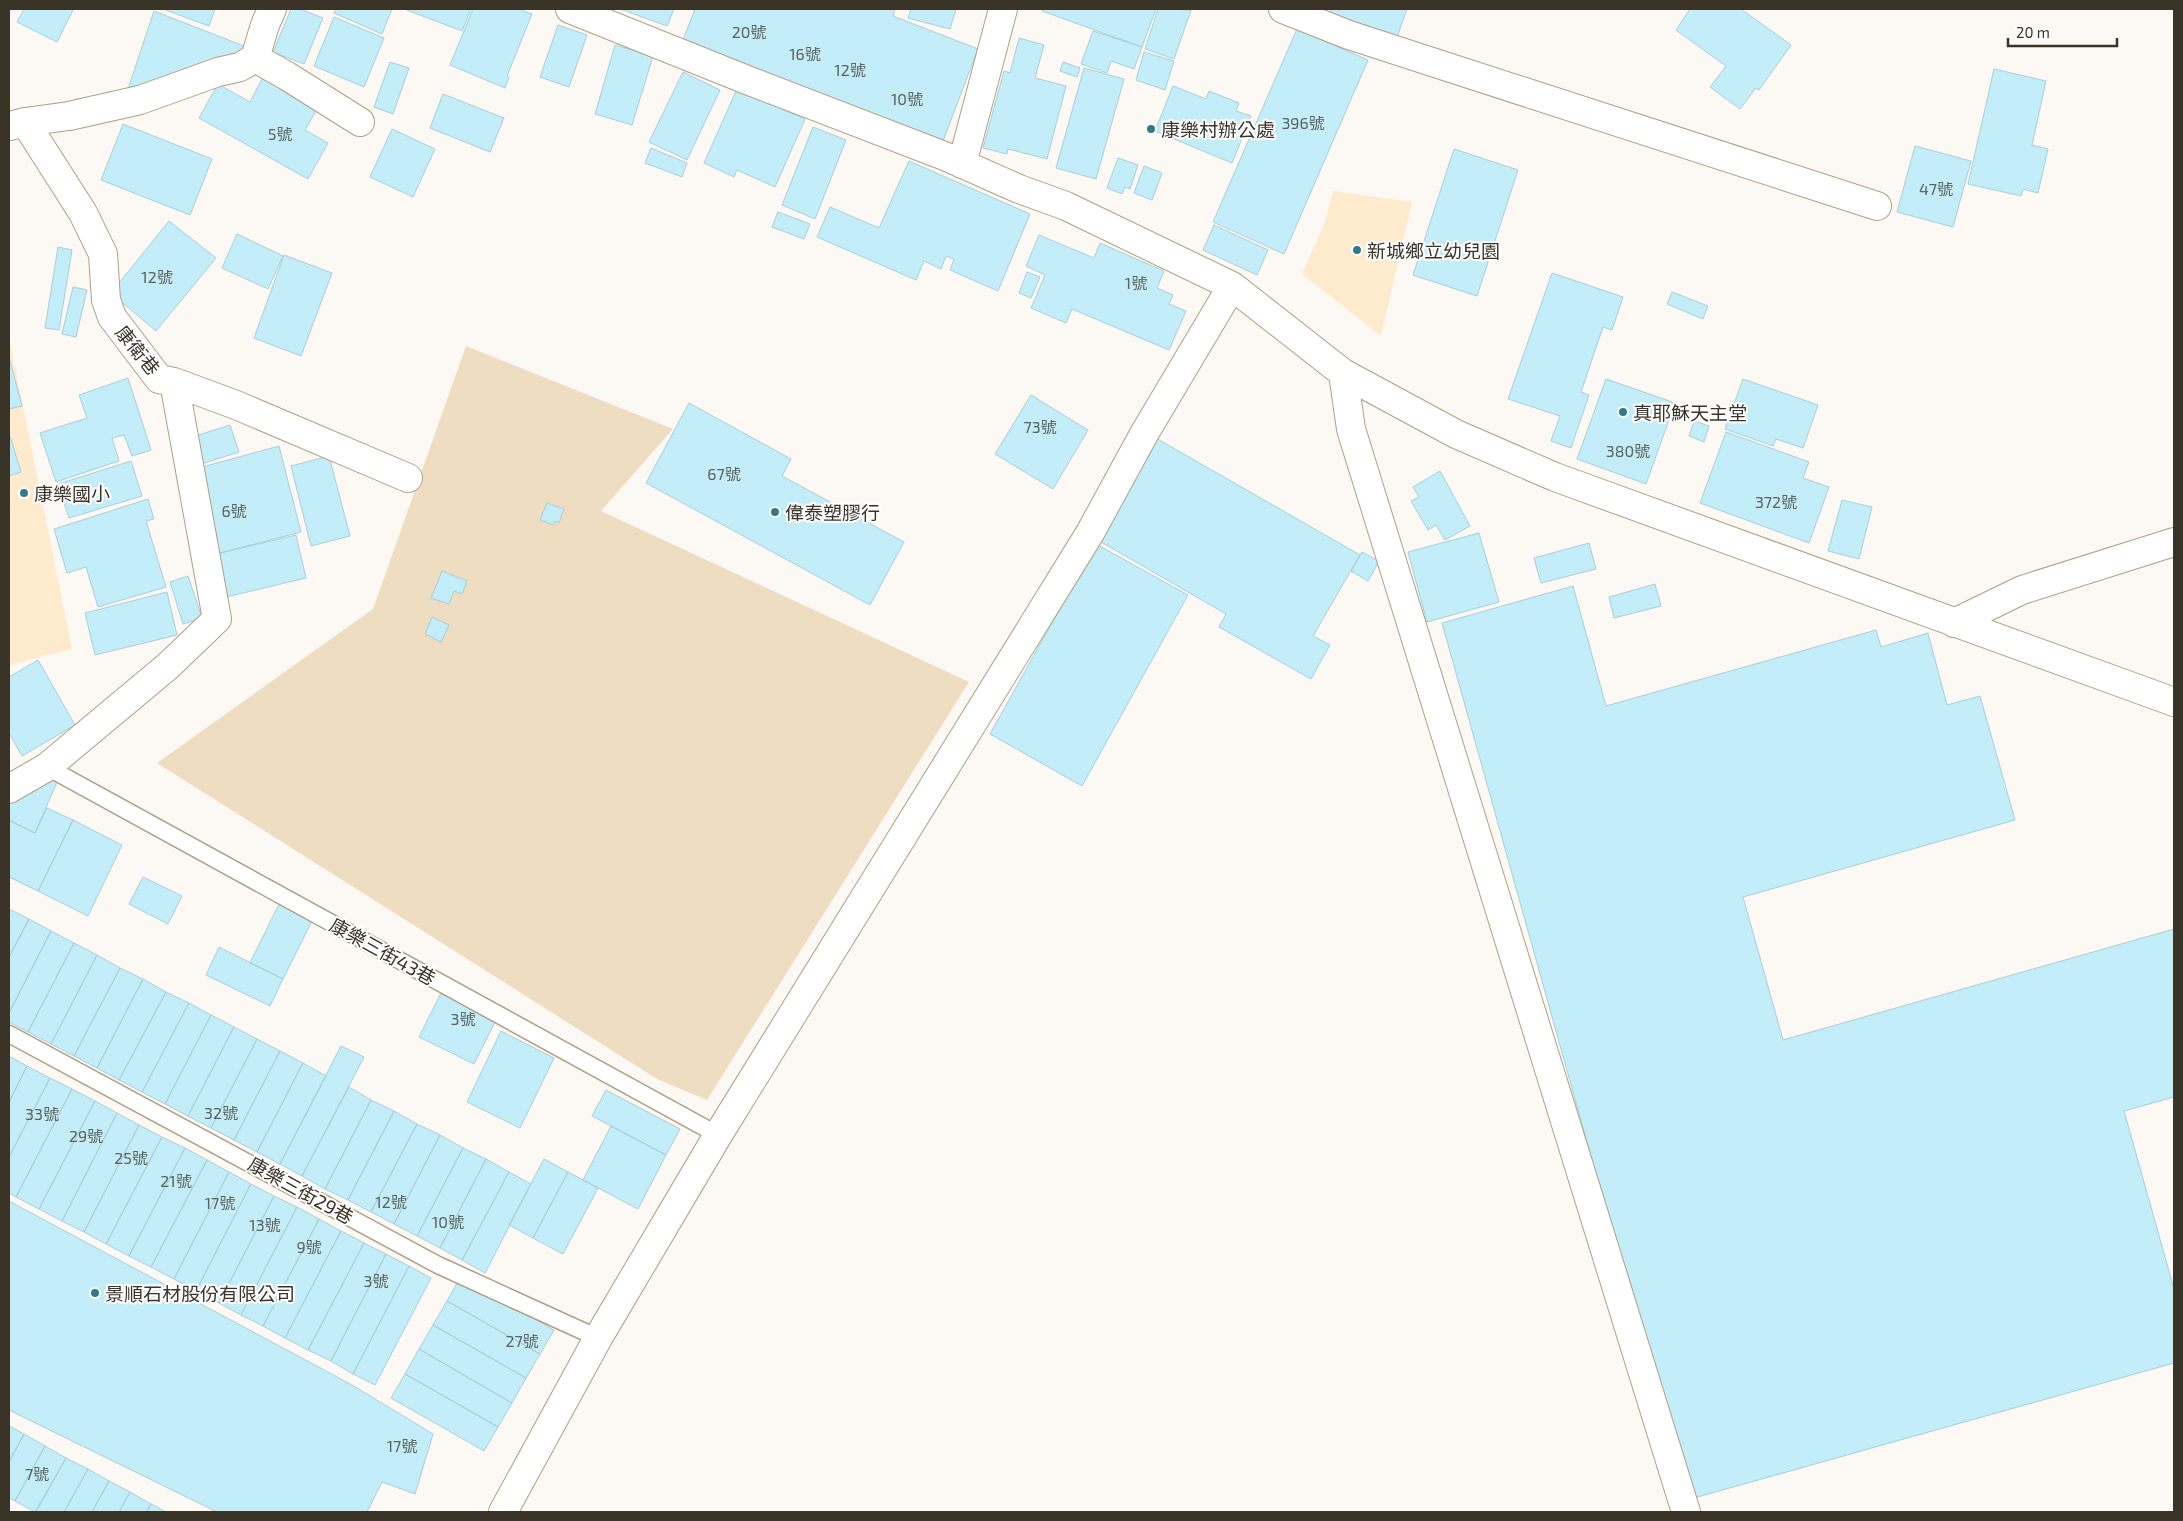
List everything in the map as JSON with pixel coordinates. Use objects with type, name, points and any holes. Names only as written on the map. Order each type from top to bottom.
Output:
[{"type":"street","points":[[14,121],[69,116],[140,100],[218,72],[240,67],[255,58],[264,25],[272,9]]},
{"type":"street","points":[[570,9],[962,164],[1019,189],[1066,206],[1232,286],[1343,373],[1456,434],[1555,477],[2174,702]]},
{"type":"street","points":[[962,164],[1003,9]]},
{"type":"street","points":[[1283,9],[1349,35],[1429,62],[1877,206]]},
{"type":"street","points":[[255,58],[360,122]]},
{"type":"street","name":"康衛巷","points":[[14,121],[83,213],[102,254],[106,300],[112,317],[159,379],[174,382],[217,619],[168,666],[47,767]]},
{"type":"street","points":[[504,1512],[598,1338],[718,1135],[1084,541],[1232,286]]},
{"type":"street","points":[[1343,373],[1350,429],[1686,1512]]},
{"type":"street","points":[[174,382],[236,405],[408,478]]},
{"type":"street","points":[[1954,623],[2022,590],[2174,542]]},
{"type":"street","points":[[9,789],[47,767]]},
{"type":"lane","name":"康樂三街43巷","points":[[47,767],[718,1135]]},
{"type":"lane","name":"康樂三街29巷","points":[[9,1034],[438,1265],[598,1338]]},
{"type":"shaded area","name":"新城鄉立幼兒園","points":[[1333,191],[1412,202],[1381,336],[1302,274],[1324,225]]},
{"type":"shaded area","name":"康樂國小","points":[[9,337],[72,649],[9,665]]},
{"type":"shaded area","points":[[466,346],[673,429],[601,511],[969,682],[707,1100],[657,1079],[157,763],[373,609]]},
{"type":"building","points":[[24,9],[73,10],[57,42],[17,22]]},
{"type":"building","points":[[163,9],[215,9],[209,26]]},
{"type":"building","points":[[291,9],[300,9],[323,18],[304,64],[273,52]]},
{"type":"building","points":[[336,9],[392,9],[382,34],[334,13]]},
{"type":"building","points":[[404,9],[471,9],[462,31]]},
{"type":"building","points":[[473,9],[518,9],[532,14],[507,76],[509,77],[505,88],[450,65]]},
{"type":"building","points":[[620,9],[674,9],[667,26]]},
{"type":"building","points":[[695,9],[895,9],[893,16],[978,49],[943,141],[683,40]]},
{"type":"building","points":[[911,9],[956,9],[950,29],[908,18]]},
{"type":"building","points":[[1043,9],[1156,9],[1142,47],[1042,11]]},
{"type":"building","points":[[1158,9],[1191,10],[1174,59],[1145,49]]},
{"type":"building","points":[[1331,9],[1407,9],[1396,40],[1329,15]]},
{"type":"building","points":[[1690,9],[1741,9],[1791,45],[1759,90],[1756,88],[1740,109],[1710,87],[1726,66],[1676,30]]},
{"type":"building","points":[[154,11],[249,48],[127,92]]},
{"type":"building","points":[[334,17],[384,38],[364,87],[314,66]]},
{"type":"building","points":[[558,25],[587,35],[569,87],[540,77]]},
{"type":"building","points":[[1297,29],[1368,60],[1284,254],[1213,222]]},
{"type":"building","points":[[1093,31],[1142,47],[1134,69],[1111,61],[1107,73],[1081,64]]},
{"type":"building","points":[[1019,38],[1044,45],[1035,78],[1066,86],[1047,159],[1008,149],[1007,154],[983,148],[1004,71],[1010,73]]},
{"type":"building","points":[[615,45],[653,56],[632,125],[595,114]]},
{"type":"building","points":[[1144,52],[1174,61],[1165,90],[1136,80]]},
{"type":"building","points":[[390,62],[409,68],[393,114],[374,107]]},
{"type":"building","points":[[1063,62],[1080,68],[1077,77],[1060,71]]},
{"type":"building","points":[[1084,68],[1124,79],[1096,179],[1056,168]]},
{"type":"building","points":[[1994,69],[2046,81],[2032,145],[2048,149],[2038,193],[2023,189],[2021,196],[1968,184]]},
{"type":"building","points":[[683,72],[720,90],[687,160],[649,142]]},
{"type":"building","points":[[264,75],[319,106],[305,130],[328,143],[308,179],[199,118],[218,84],[250,102]]},
{"type":"building","points":[[1173,86],[1206,99],[1209,91],[1239,103],[1236,111],[1251,116],[1232,163],[1155,131]]},
{"type":"building","points":[[737,89],[805,119],[775,187],[737,170],[734,177],[704,163]]},
{"type":"building","points":[[443,94],[504,118],[490,152],[430,128]]},
{"type":"building","points":[[123,124],[212,159],[190,215],[101,180]]},
{"type":"building","points":[[813,127],[846,140],[815,219],[782,205]]},
{"type":"building","points":[[392,129],[435,149],[413,197],[370,177]]},
{"type":"building","points":[[1915,146],[1971,161],[1953,227],[1897,212]]},
{"type":"building","points":[[651,148],[687,163],[682,177],[645,163]]},
{"type":"building","points":[[1454,149],[1518,170],[1477,296],[1413,275]]},
{"type":"building","points":[[1118,158],[1138,165],[1130,189],[1125,187],[1122,194],[1107,188]]},
{"type":"building","points":[[909,161],[1030,214],[998,291],[950,270],[954,259],[946,256],[941,269],[924,261],[916,280],[817,237],[830,207],[879,228]]},
{"type":"building","points":[[1144,166],[1162,173],[1152,200],[1134,193]]},
{"type":"building","points":[[778,212],[810,224],[804,239],[772,227]]},
{"type":"building","points":[[169,221],[216,258],[156,331],[111,293]]},
{"type":"building","points":[[1214,225],[1268,250],[1257,275],[1203,250]]},
{"type":"building","points":[[237,234],[283,256],[268,289],[222,268]]},
{"type":"building","points":[[1039,235],[1094,258],[1100,243],[1164,271],[1157,288],[1173,295],[1169,304],[1186,311],[1169,350],[1072,309],[1066,323],[1031,308],[1045,275],[1026,266]]},
{"type":"building","points":[[58,247],[72,250],[59,330],[45,328]]},
{"type":"building","points":[[284,255],[332,273],[301,356],[254,338]]},
{"type":"building","points":[[1027,272],[1040,277],[1031,298],[1019,293]]},
{"type":"building","points":[[1552,273],[1623,297],[1612,330],[1603,327],[1581,392],[1589,395],[1571,448],[1551,441],[1560,416],[1508,399]]},
{"type":"building","points":[[73,287],[87,290],[76,337],[62,334]]},
{"type":"building","points":[[1672,292],[1708,306],[1703,319],[1667,304]]},
{"type":"building","points":[[9,357],[22,406],[9,409]]},
{"type":"building","points":[[128,378],[151,450],[132,456],[124,435],[112,438],[119,461],[56,482],[40,433],[87,418],[79,395]]},
{"type":"building","points":[[1606,379],[1675,403],[1646,484],[1577,459]]},
{"type":"building","points":[[1743,379],[1818,405],[1803,448],[1776,439],[1773,446],[1725,429]]},
{"type":"building","points":[[1031,395],[1088,430],[1053,489],[995,454]]},
{"type":"building","name":"偉泰塑膠行","points":[[689,403],[791,459],[782,476],[904,542],[870,605],[646,483]]},
{"type":"building","points":[[1694,421],[1709,426],[1704,442],[1689,436]]},
{"type":"building","points":[[230,425],[239,452],[192,467],[183,440]]},
{"type":"building","points":[[1726,432],[1809,462],[1803,478],[1829,487],[1809,543],[1700,503]]},
{"type":"building","points":[[9,437],[21,472],[9,476]]},
{"type":"building","points":[[1154,437],[1360,555],[1313,636],[1330,645],[1311,679],[1219,627],[1226,614],[1096,539]]},
{"type":"building","points":[[279,446],[301,532],[216,554],[195,469]]},
{"type":"building","points":[[329,456],[350,536],[311,546],[291,466]]},
{"type":"building","points":[[131,461],[142,496],[69,518],[58,484]]},
{"type":"building","points":[[1440,471],[1470,526],[1445,540],[1436,525],[1428,530],[1411,501],[1419,497],[1413,487]]},
{"type":"building","points":[[148,499],[154,519],[146,521],[166,587],[98,607],[86,567],[67,573],[54,529]]},
{"type":"building","points":[[1842,500],[1872,507],[1859,559],[1828,551]]},
{"type":"building","points":[[547,503],[564,509],[559,523],[555,521],[553,525],[540,520]]},
{"type":"building","points":[[1479,533],[1499,602],[1427,622],[1408,552]]},
{"type":"building","points":[[296,535],[306,578],[226,597],[216,554]]},
{"type":"building","points":[[1589,543],[1596,569],[1541,583],[1534,558]]},
{"type":"building","points":[[1096,544],[1188,595],[1082,786],[990,734]]},
{"type":"building","points":[[1362,552],[1379,561],[1368,581],[1351,571]]},
{"type":"building","points":[[442,571],[467,581],[462,594],[454,591],[449,604],[431,598]]},
{"type":"building","points":[[188,576],[202,618],[183,624],[170,582]]},
{"type":"building","points":[[1655,584],[1661,606],[1614,618],[1609,597]]},
{"type":"building","points":[[1573,586],[1606,706],[1876,630],[1881,647],[1928,633],[1947,705],[1980,696],[2015,820],[1743,897],[1783,1040],[2174,929],[2174,1097],[2124,1111],[2174,1289],[2174,1363],[1687,1500],[1442,623]]},
{"type":"building","points":[[167,592],[177,635],[95,655],[85,613]]},
{"type":"building","points":[[432,617],[449,625],[441,642],[425,634]]},
{"type":"building","points":[[38,660],[75,725],[22,756],[9,733],[9,677]]},
{"type":"building","points":[[46,776],[57,782],[35,833],[9,820],[9,800]]},
{"type":"building","points":[[47,808],[73,820],[38,891],[9,877],[9,822],[35,833]]},
{"type":"building","points":[[73,820],[122,845],[88,916],[38,891]]},
{"type":"building","points":[[143,877],[182,896],[168,924],[129,904]]},
{"type":"building","points":[[279,904],[312,921],[283,979],[250,963]]},
{"type":"building","points":[[9,909],[29,919],[9,957]]},
{"type":"building","points":[[29,919],[51,931],[9,1013],[9,957]]},
{"type":"building","points":[[51,931],[74,943],[28,1032],[9,1022],[9,1013]]},
{"type":"building","points":[[74,943],[97,955],[51,1044],[28,1032]]},
{"type":"building","points":[[219,947],[283,979],[270,1006],[206,975]]},
{"type":"building","points":[[97,955],[120,968],[74,1056],[51,1044]]},
{"type":"building","points":[[120,968],[143,979],[97,1068],[74,1056]]},
{"type":"building","points":[[143,979],[166,992],[119,1080],[97,1068]]},
{"type":"building","points":[[443,989],[498,1016],[474,1064],[419,1037]]},
{"type":"building","points":[[166,992],[189,1003],[142,1092],[119,1080]]},
{"type":"building","points":[[189,1003],[211,1015],[165,1104],[142,1092]]},
{"type":"building","points":[[211,1015],[234,1027],[188,1116],[165,1104]]},
{"type":"building","points":[[234,1027],[257,1039],[211,1128],[188,1116]]},
{"type":"building","points":[[501,1031],[554,1058],[520,1128],[467,1102]]},
{"type":"building","points":[[257,1039],[280,1051],[234,1140],[211,1128]]},
{"type":"building","points":[[341,1046],[364,1057],[302,1176],[280,1164]]},
{"type":"building","points":[[280,1051],[303,1063],[257,1152],[234,1140]]},
{"type":"building","points":[[9,1056],[27,1066],[9,1102]]},
{"type":"building","points":[[303,1063],[326,1076],[280,1164],[257,1152]]},
{"type":"building","points":[[27,1066],[50,1078],[9,1157],[9,1102]]},
{"type":"building","points":[[50,1078],[72,1089],[16,1197],[9,1193],[9,1157]]},
{"type":"building","points":[[349,1087],[371,1100],[325,1189],[302,1176]]},
{"type":"building","points":[[72,1089],[95,1101],[39,1209],[16,1197]]},
{"type":"building","points":[[606,1090],[680,1129],[666,1155],[592,1116]]},
{"type":"building","points":[[371,1100],[394,1111],[348,1200],[325,1189]]},
{"type":"building","points":[[95,1101],[117,1113],[62,1221],[39,1209]]},
{"type":"building","points":[[394,1111],[417,1124],[371,1212],[348,1200]]},
{"type":"building","points":[[117,1113],[139,1125],[84,1232],[62,1221]]},
{"type":"building","points":[[417,1124],[440,1135],[394,1224],[371,1212]]},
{"type":"building","points":[[139,1125],[162,1137],[106,1244],[84,1232]]},
{"type":"building","points":[[611,1126],[666,1155],[638,1209],[583,1180]]},
{"type":"building","points":[[440,1135],[463,1148],[417,1236],[394,1224]]},
{"type":"building","points":[[162,1137],[185,1148],[129,1256],[106,1244]]},
{"type":"building","points":[[185,1148],[207,1160],[151,1267],[129,1256]]},
{"type":"building","points":[[463,1148],[486,1159],[440,1248],[417,1236]]},
{"type":"building","points":[[486,1159],[509,1172],[462,1260],[440,1248]]},
{"type":"building","points":[[544,1159],[568,1172],[533,1238],[509,1225]]},
{"type":"building","points":[[207,1160],[229,1172],[174,1279],[151,1267]]},
{"type":"building","points":[[229,1172],[251,1184],[196,1291],[174,1279]]},
{"type":"building","points":[[509,1172],[531,1184],[485,1273],[462,1260]]},
{"type":"building","points":[[568,1172],[598,1188],[563,1254],[533,1238]]},
{"type":"building","points":[[251,1184],[274,1196],[219,1303],[196,1291]]},
{"type":"building","points":[[274,1196],[297,1207],[241,1315],[219,1303]]},
{"type":"building","name":"景順石材股份有限公司","points":[[9,1201],[352,1385],[433,1434],[415,1494],[382,1482],[367,1512],[217,1512],[9,1410]]},
{"type":"building","points":[[297,1207],[319,1219],[263,1326],[241,1315]]},
{"type":"building","points":[[319,1219],[341,1231],[285,1338],[263,1326]]},
{"type":"building","points":[[341,1231],[364,1243],[308,1350],[285,1338]]},
{"type":"building","points":[[364,1243],[386,1254],[331,1361],[308,1350]]},
{"type":"building","points":[[386,1254],[409,1266],[353,1374],[331,1361]]},
{"type":"building","points":[[409,1266],[431,1278],[375,1385],[353,1374]]},
{"type":"building","points":[[461,1276],[554,1330],[540,1354],[447,1301]]},
{"type":"building","points":[[447,1301],[540,1354],[526,1378],[433,1325]]},
{"type":"building","points":[[433,1325],[526,1378],[512,1403],[419,1349]]},
{"type":"building","points":[[419,1349],[512,1403],[498,1427],[405,1374]]},
{"type":"building","points":[[405,1374],[498,1427],[484,1451],[391,1398]]},
{"type":"building","points":[[9,1426],[24,1434],[9,1462]]},
{"type":"building","points":[[24,1434],[45,1446],[15,1501],[9,1498],[9,1462]]},
{"type":"building","points":[[45,1446],[66,1458],[35,1512],[15,1501]]},
{"type":"building","points":[[66,1458],[88,1469],[64,1512],[36,1512]]},
{"type":"building","points":[[88,1469],[109,1481],[92,1512],[64,1512]]},
{"type":"building","points":[[109,1481],[130,1492],[119,1512],[92,1512]]},
{"type":"building","points":[[130,1492],[151,1504],[146,1512],[119,1512]]},
{"type":"building","points":[[151,1504],[166,1512],[146,1512]]},
{"type":"place","name":"康樂村辦公處","points":[[1151,129]]},
{"type":"place","name":"新城鄉立幼兒園","points":[[1357,250]]},
{"type":"place","name":"真耶穌天主堂","points":[[1623,412]]},
{"type":"place","name":"康樂國小","points":[[24,493]]},
{"type":"place","name":"偉泰塑膠行","points":[[775,512]]},
{"type":"place","name":"景順石材股份有限公司","points":[[95,1293]]}]
